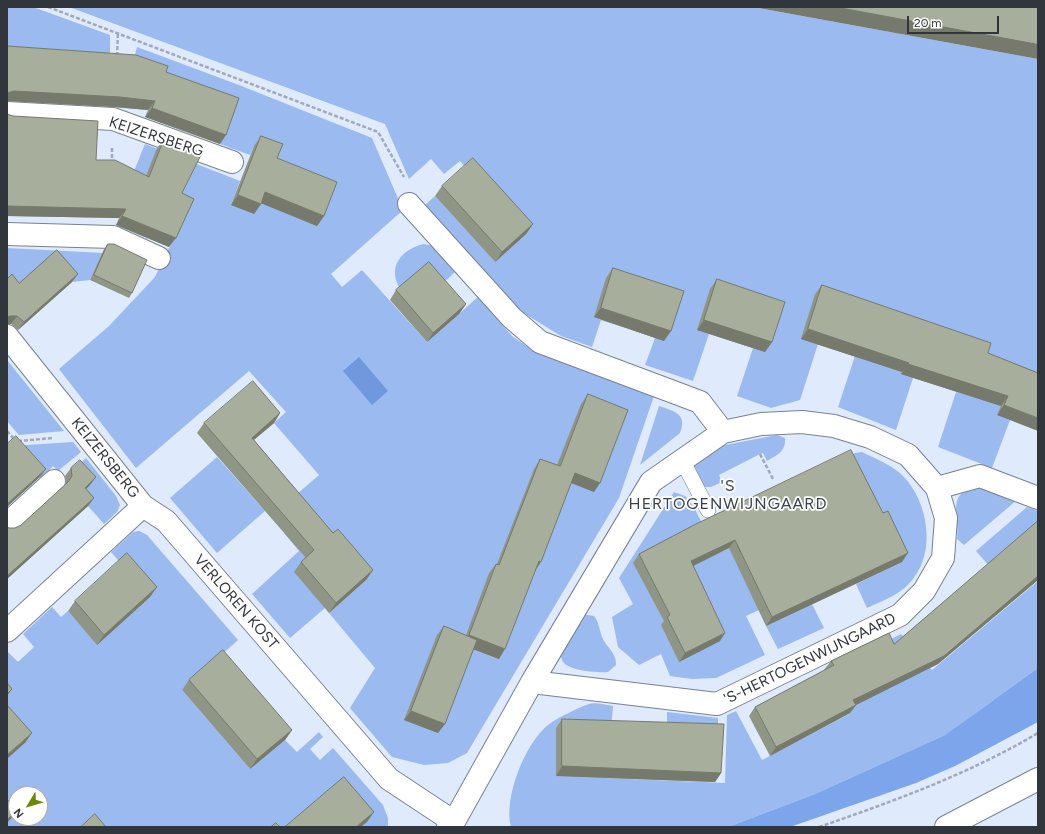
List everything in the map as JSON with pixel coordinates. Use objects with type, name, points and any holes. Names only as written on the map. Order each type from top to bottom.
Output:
[{"type":"street","name":"KEIZERSBERG","points":[[7,113],[113,120],[232,162]]},
{"type":"street","points":[[409,204],[512,318],[540,342],[700,402],[723,432]]},
{"type":"street","points":[[7,234],[113,237],[159,258]]},
{"type":"street","name":"KEIZERSBERG","points":[[7,336],[143,506]]},
{"type":"street","name":"'S-HERTOGENWIJNGAARD","points":[[453,826],[532,682],[651,482],[682,460],[723,432],[761,424],[802,422],[834,426],[870,437],[908,455],[937,488],[946,518],[943,558],[924,591],[900,615],[717,704],[532,682]]},
{"type":"street","points":[[937,488],[980,476],[1038,498]]},
{"type":"street","points":[[7,524],[54,481]]},
{"type":"street","points":[[7,631],[143,506]]},
{"type":"street","name":"VERLOREN KOST","points":[[143,506],[166,521],[388,779],[453,826]]},
{"type":"street","points":[[946,827],[1038,779]]},
{"type":"lane","points":[[682,460],[708,510]]},
{"type":"path","points":[[48,7],[118,32],[378,132],[405,179]]},
{"type":"path","points":[[116,63],[118,32]]},
{"type":"path","points":[[112,146],[112,169]]},
{"type":"path","points":[[7,431],[16,441],[61,437]]},
{"type":"path","points":[[760,454],[773,479]]},
{"type":"path","points":[[819,827],[960,774],[1003,754],[1038,733]]},
{"type":"shaded area","points":[[7,7],[33,7],[110,35],[110,63],[7,56]]},
{"type":"shaded area","points":[[69,7],[753,7],[1038,59],[1038,386],[997,414],[1010,420],[992,468],[938,447],[956,392],[971,396],[984,353],[913,378],[896,430],[838,407],[855,356],[818,344],[800,400],[771,408],[737,396],[753,348],[765,352],[697,329],[709,334],[693,381],[645,365],[655,338],[664,340],[601,320],[592,347],[561,336],[522,312],[425,205],[435,196],[495,262],[466,168],[460,161],[444,174],[431,159],[409,179],[385,124]]},
{"type":"shaded area","points":[[137,47],[239,85],[372,138],[403,210],[331,274],[342,287],[362,270],[427,342],[478,297],[512,336],[535,352],[654,396],[619,498],[467,753],[448,763],[424,765],[392,757],[350,708],[375,668],[329,613],[366,580],[325,608],[290,638],[252,594],[299,551],[284,533],[290,500],[319,475],[274,423],[286,412],[249,371],[136,468],[59,369],[109,326],[155,277],[188,209],[149,170],[142,186],[130,181],[145,144],[240,181],[231,205],[254,214],[275,154],[254,146],[250,155],[220,144],[232,108],[132,66]]},
{"type":"shaded area","points":[[424,244],[433,246],[455,272],[437,289],[401,290],[395,274],[398,261],[409,250]]},
{"type":"shaded area","points":[[7,248],[103,253],[90,280],[72,282],[51,258],[14,291],[7,283]]},
{"type":"shaded area","points":[[359,357],[388,391],[372,405],[343,371]]},
{"type":"shaded area","points":[[7,360],[64,431],[19,435],[7,421]]},
{"type":"shaded area","points":[[659,406],[678,414],[681,417],[682,427],[680,433],[640,465]]},
{"type":"shaded area","points":[[777,435],[785,438],[785,443],[782,450],[777,455],[767,461],[763,453],[760,454],[719,475],[722,482],[711,487],[704,487],[693,470],[695,461],[720,446]]},
{"type":"shaded area","points":[[73,442],[81,452],[58,471],[53,466],[41,478],[12,446]]},
{"type":"shaded area","points":[[862,452],[890,466],[904,477],[919,500],[923,513],[927,541],[925,554],[913,579],[904,589],[867,608],[856,584],[902,562],[759,610],[746,616],[765,655],[716,678],[692,679],[670,676],[661,654],[639,665],[618,647],[612,617],[633,604],[619,578],[674,492],[685,496],[694,507],[717,554],[859,486],[846,458],[855,453]]},
{"type":"shaded area","points":[[217,457],[265,511],[217,553],[170,498]]},
{"type":"shaded area","points":[[86,458],[116,496],[120,505],[117,512],[104,524],[79,496],[75,468]]},
{"type":"shaded area","points":[[973,488],[983,488],[1017,500],[964,545],[957,539],[956,505],[958,499],[961,494],[967,490]]},
{"type":"shaded area","points":[[1027,507],[1038,511],[1038,539],[990,567],[976,551]]},
{"type":"shaded area","points":[[139,531],[147,535],[238,640],[182,690],[250,769],[285,740],[297,752],[319,732],[323,737],[310,749],[320,760],[333,748],[383,805],[388,818],[388,827],[361,827],[367,821],[305,827],[7,827],[8,822],[8,826],[48,826],[48,786],[8,786],[8,817],[7,759],[25,743],[7,723],[7,651],[18,662],[34,647],[23,634],[52,607],[61,617],[68,611],[97,644],[150,597],[111,552],[133,532]]},
{"type":"shaded area","points":[[1038,581],[1038,668],[945,735],[815,794],[728,827],[511,827],[509,815],[513,787],[524,758],[531,745],[539,733],[548,725],[584,706],[591,703],[597,703],[613,706],[611,729],[556,776],[725,783],[727,715],[736,711],[762,760],[849,714],[891,639],[901,634],[932,670]]},
{"type":"shaded area","points":[[812,604],[824,628],[778,649],[766,626]]},
{"type":"shaded area","points":[[582,614],[594,616],[596,618],[604,641],[615,657],[616,665],[608,672],[579,670],[568,666],[562,660],[560,651]]},
{"type":"shaded area","points":[[1038,668],[1038,722],[955,766],[916,783],[790,827],[728,827],[815,794],[945,735]]},
{"type":"shaded area","points":[[667,712],[718,718],[718,733],[667,731]]},
{"type":"building","points":[[836,7],[1038,7],[1038,44]]},
{"type":"building","points":[[7,46],[136,55],[168,66],[166,72],[239,98],[226,135],[152,108],[155,101],[120,97],[14,91],[7,93]]},
{"type":"building","points":[[7,114],[13,116],[98,121],[96,160],[115,160],[149,177],[164,139],[202,153],[182,193],[194,199],[176,238],[122,216],[126,209],[7,206]]},
{"type":"building","points":[[261,136],[283,144],[277,158],[337,182],[324,216],[265,192],[261,204],[238,195]]},
{"type":"building","points":[[473,158],[533,224],[502,252],[442,186]]},
{"type":"building","points":[[108,244],[114,244],[147,260],[132,293],[94,275]]},
{"type":"building","points":[[57,250],[78,274],[24,322],[17,316],[7,317],[7,279],[12,274],[19,283]]},
{"type":"building","points":[[429,262],[466,304],[433,333],[396,290]]},
{"type":"building","points":[[613,268],[684,291],[671,331],[601,308]]},
{"type":"building","points":[[717,279],[785,302],[772,342],[704,320]]},
{"type":"building","points":[[822,285],[991,343],[988,353],[1038,373],[1038,418],[1004,405],[1008,396],[908,364],[909,363],[808,329]]},
{"type":"building","points":[[253,381],[280,413],[252,438],[333,533],[338,529],[373,570],[336,603],[301,562],[314,550],[204,423]]},
{"type":"building","points":[[588,394],[628,410],[600,483],[575,473],[541,562],[539,561],[505,649],[469,635],[496,564],[499,565],[540,459],[560,466]]},
{"type":"building","points":[[16,436],[46,469],[7,504],[7,444]]},
{"type":"building","points":[[851,450],[883,513],[888,511],[908,553],[772,617],[735,540],[691,561],[725,633],[685,653],[667,617],[670,615],[639,554],[694,525]]},
{"type":"building","points":[[80,460],[96,477],[85,488],[94,498],[7,576],[7,527],[15,528],[21,525],[68,482],[72,476],[71,468]]},
{"type":"building","points":[[1037,522],[1038,576],[944,656],[853,700],[856,705],[776,747],[755,707],[834,665],[831,661],[889,633],[894,644]]},
{"type":"building","points":[[127,553],[157,587],[104,635],[75,601]]},
{"type":"building","points":[[444,626],[477,640],[445,724],[411,711]]},
{"type":"building","points":[[223,650],[292,730],[257,759],[189,680]]},
{"type":"building","points":[[7,683],[12,689],[7,694]]},
{"type":"building","points":[[7,705],[32,733],[7,755]]},
{"type":"building","points":[[562,719],[724,724],[721,773],[562,766]]},
{"type":"building","points":[[344,777],[374,812],[356,827],[285,827]]},
{"type":"building","points":[[7,799],[8,819],[7,820]]},
{"type":"building","points":[[95,814],[106,827],[81,827]]},
{"type":"building","points":[[276,823],[280,827],[271,827]]},
{"type":"district","name":"'S HERTOGENWIJNGAARD","points":[[728,495]]}]
